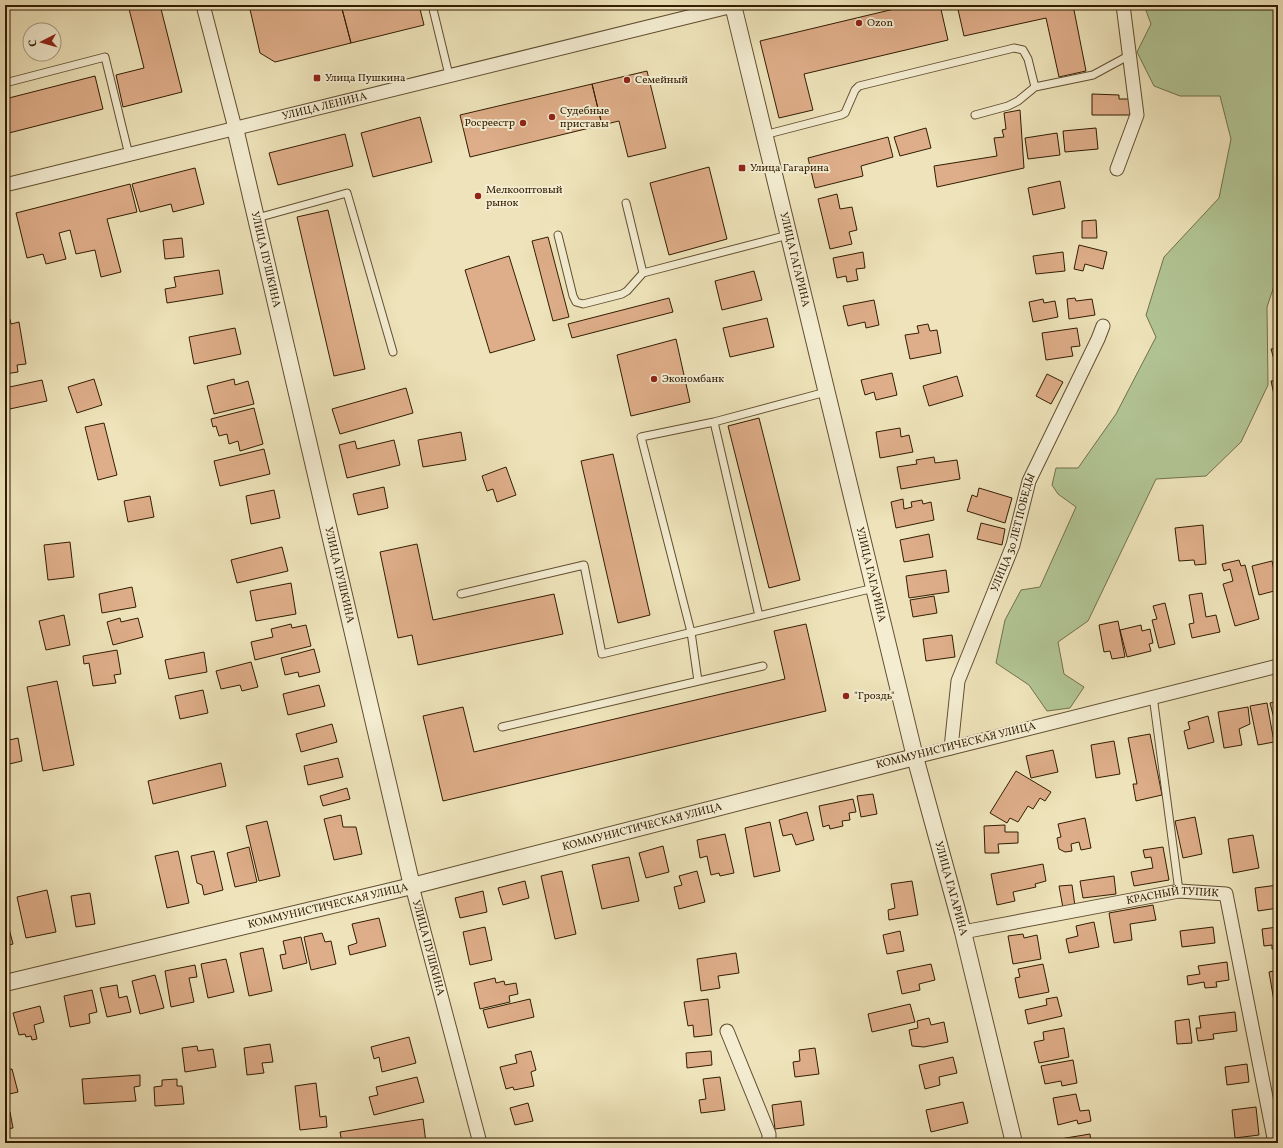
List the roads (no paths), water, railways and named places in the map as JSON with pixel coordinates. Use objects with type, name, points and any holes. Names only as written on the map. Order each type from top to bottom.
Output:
[{"type":"street","name":"УЛИЦА ПУШКИНА","points":[[203,5],[257,218],[412,886],[480,1143]]},
{"type":"street","name":"УЛИЦА ЛЕНИНА","points":[[5,185],[130,156],[235,128],[734,5]]},
{"type":"street","name":"УЛИЦА ГАГАРИНА","points":[[734,5],[788,235],[915,756],[963,932],[1014,1143]]},
{"type":"street","points":[[1117,169],[1137,115],[1123,5]]},
{"type":"street","name":"УЛИЦА 30 ЛЕТ ПОБЕДЫ","points":[[951,748],[958,681],[1013,545],[1029,481],[1092,352],[1103,326]]},
{"type":"street","name":"КОММУНИСТИЧЕСКАЯ УЛИЦА","points":[[5,983],[412,886],[915,756],[1278,666]]},
{"type":"street","name":"КРАСНЫЙ ТУПИК","points":[[963,932],[1179,891],[1226,894],[1275,1143]]},
{"type":"street","points":[[727,1031],[769,1134],[769,1143]]},
{"type":"lane","points":[[432,5],[449,75]]},
{"type":"lane","points":[[764,135],[845,113],[855,90],[859,86],[1014,48],[1023,50],[1028,59],[1035,87]]},
{"type":"lane","points":[[975,116],[1008,106],[1035,87],[1094,75],[1130,55]]},
{"type":"lane","points":[[5,83],[105,57],[130,156]]},
{"type":"lane","points":[[257,218],[348,194],[393,352]]},
{"type":"lane","points":[[626,203],[642,273]]},
{"type":"lane","points":[[558,235],[573,296],[576,302],[583,304],[622,294],[627,291],[642,273],[788,235]]},
{"type":"lane","points":[[698,681],[691,632],[641,437],[714,422],[826,392]]},
{"type":"lane","points":[[714,422],[759,616]]},
{"type":"lane","points":[[461,594],[584,565],[602,654],[874,588]]},
{"type":"lane","points":[[502,727],[763,666]]},
{"type":"lane","points":[[1153,696],[1179,891]]},
{"type":"place","name":"Ozon","points":[[859,23]]},
{"type":"place","name":"Улица Пушкина","points":[[317,78]]},
{"type":"place","name":"Семейный","points":[[627,80]]},
{"type":"place","name":"Судебные приставы","points":[[552,117]]},
{"type":"place","name":"Росреестр","points":[[523,123]]},
{"type":"place","name":"Улица Гагарина","points":[[742,168]]},
{"type":"place","name":"Мелкооптовый рынок","points":[[478,196]]},
{"type":"place","name":"Экономбанк","points":[[654,379]]},
{"type":"place","name":"\"Гроздь\"","points":[[846,696]]}]
